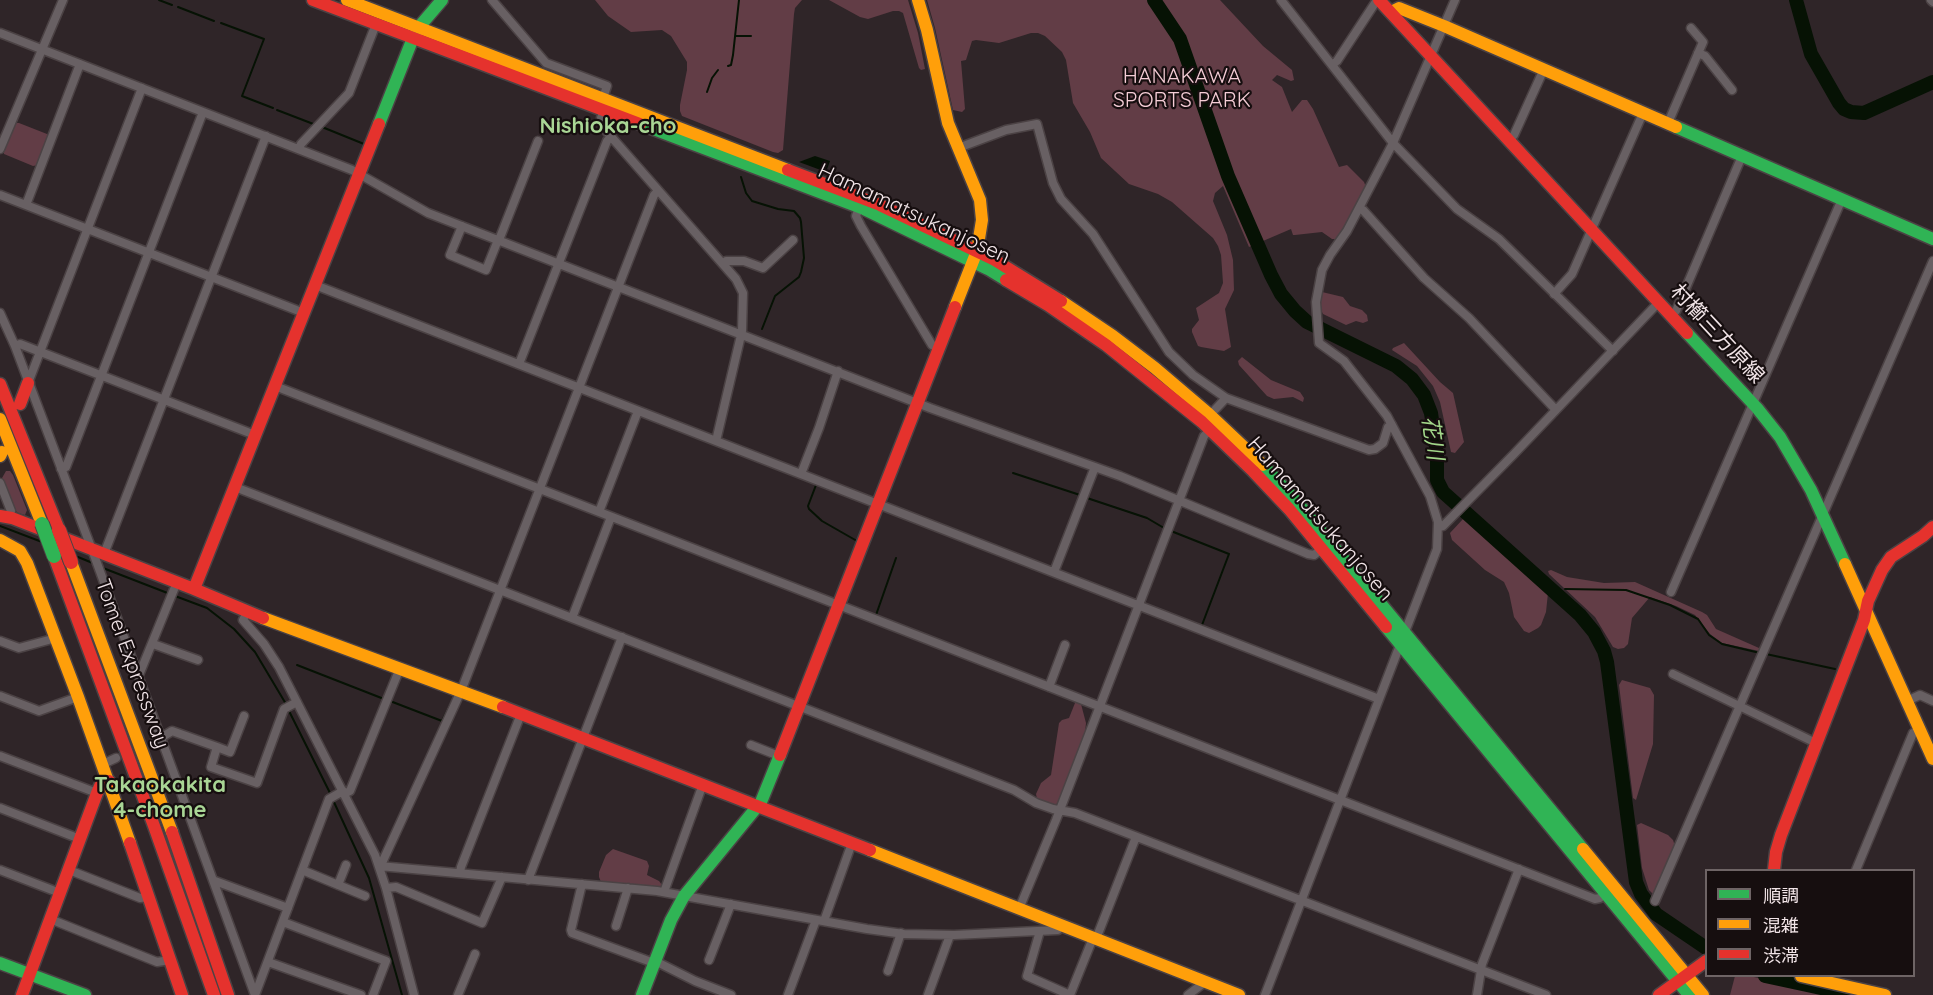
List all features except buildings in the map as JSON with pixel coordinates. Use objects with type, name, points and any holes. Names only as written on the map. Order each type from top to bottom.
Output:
[{"type":"main road","name":"Hamamatsukanjosen","points":[[313,0],[376,24],[416,33]]},
{"type":"main road","name":"Hamamatsukanjosen","points":[[347,0],[416,33],[603,104],[860,196],[975,256],[1039,286],[1098,325],[1155,368],[1210,415],[1298,502],[1606,893],[1682,978],[1703,995]]},
{"type":"main road","points":[[194,589],[416,33],[442,0]]},
{"type":"main road","points":[[642,995],[671,920],[684,896],[758,806],[975,256],[982,220],[978,191],[958,148],[944,108],[931,45],[918,0]]},
{"type":"main road","name":"村櫛三方原線","points":[[1378,0],[1772,427],[1793,457],[1823,515],[1933,759]]},
{"type":"main road","points":[[1390,12],[1399,8],[1444,26],[1933,239]]},
{"type":"main road","name":"Hamamatsukanjosen","points":[[603,104],[975,256],[1092,334],[1148,377],[1210,430],[1265,484],[1403,638],[1682,978],[1689,995]]},
{"type":"main road","points":[[20,404],[28,382]]},
{"type":"main road","name":"Tomei Expressway","points":[[0,384],[59,530],[168,821],[228,995]]},
{"type":"main road","name":"Tomei Expressway","points":[[0,419],[54,556],[214,995]]},
{"type":"main road","points":[[4,517],[97,553],[174,589],[194,589],[247,612],[703,784],[1239,995]]},
{"type":"main road","points":[[1774,869],[1778,843],[1864,620],[1868,601],[1886,563],[1897,551],[1923,536],[1933,527]]},
{"type":"main road","points":[[0,540],[14,546],[24,557],[103,764],[182,995]]},
{"type":"main road","points":[[22,995],[97,793],[100,786],[109,782]]},
{"type":"main road","points":[[1659,995],[1705,962]]},
{"type":"main road","points":[[0,963],[85,995]]},
{"type":"main road","points":[[1813,977],[1885,995]]},
{"type":"street","points":[[0,149],[63,0]]},
{"type":"street","points":[[492,0],[546,63],[607,86],[601,118],[611,137],[736,279],[743,292],[742,334],[716,441]]},
{"type":"street","points":[[1281,0],[1393,143],[1457,209],[1499,239],[1613,351]]},
{"type":"street","points":[[1332,65],[1378,0]]},
{"type":"street","points":[[1265,995],[1434,557],[1438,540],[1434,504],[1392,425],[1347,364],[1318,343],[1317,294],[1322,270],[1359,208],[1393,143],[1455,0]]},
{"type":"street","points":[[299,149],[301,144],[349,93],[376,24]]},
{"type":"street","points":[[1668,123],[1703,42],[1691,28]]},
{"type":"street","points":[[0,33],[299,149],[359,174],[421,210],[618,287],[917,402],[1095,467],[1308,554],[1314,555],[1323,548]]},
{"type":"street","points":[[1698,53],[1705,56],[1732,90]]},
{"type":"street","points":[[26,205],[80,64]]},
{"type":"street","points":[[1509,140],[1514,135],[1544,69]]},
{"type":"street","points":[[28,382],[142,88]]},
{"type":"street","points":[[61,469],[66,467],[203,112]]},
{"type":"street","points":[[1554,294],[1572,274],[1643,112]]},
{"type":"street","points":[[958,148],[1006,130],[1037,124],[1053,183],[1061,199],[1092,234],[1168,352],[1193,375],[1226,398],[1369,450],[1383,443],[1388,427],[1392,425]]},
{"type":"street","points":[[97,553],[163,400],[266,136]]},
{"type":"street","points":[[519,364],[607,141],[611,137]]},
{"type":"street","points":[[462,226],[450,255],[486,270],[538,141]]},
{"type":"street","points":[[1671,315],[1676,311],[1742,156]]},
{"type":"street","points":[[380,865],[461,691],[654,195],[658,191]]},
{"type":"street","points":[[0,195],[304,313]]},
{"type":"street","points":[[1671,592],[1842,199]]},
{"type":"street","points":[[859,208],[856,216],[861,226],[932,345],[939,348]]},
{"type":"street","points":[[1359,208],[1364,210],[1424,278],[1470,318],[1556,410]]},
{"type":"street","points":[[723,264],[726,261],[744,261],[763,268],[793,240]]},
{"type":"street","points":[[1655,901],[1933,261]]},
{"type":"street","points":[[315,285],[1380,699]]},
{"type":"street","points":[[1438,527],[1443,526],[1457,513],[1659,302]]},
{"type":"street","points":[[0,313],[15,346],[61,469],[97,553],[99,568],[139,675],[158,740],[215,881],[255,995]]},
{"type":"street","points":[[15,346],[20,344],[255,435]]},
{"type":"street","points":[[801,474],[819,428],[837,371]]},
{"type":"street","points":[[275,386],[1595,899],[1606,893]]},
{"type":"street","points":[[1210,415],[1226,398]]},
{"type":"street","points":[[599,512],[639,411]]},
{"type":"street","points":[[1019,909],[1204,436],[1210,430]]},
{"type":"street","points":[[1054,572],[1095,467]]},
{"type":"street","points":[[0,483],[10,511],[4,517]]},
{"type":"street","points":[[235,487],[1014,789],[1036,803],[1074,813],[1546,995]]},
{"type":"street","points":[[572,618],[611,517]]},
{"type":"street","points":[[139,675],[174,589]]},
{"type":"street","points":[[247,612],[243,620],[270,651],[292,704],[380,865],[414,993],[424,995]]},
{"type":"street","points":[[0,641],[19,648],[56,638]]},
{"type":"street","points":[[528,880],[622,638]]},
{"type":"street","points":[[153,645],[198,660]]},
{"type":"street","points":[[1049,687],[1065,645]]},
{"type":"street","points":[[255,995],[328,799],[350,791],[399,668]]},
{"type":"street","points":[[1673,674],[1816,743]]},
{"type":"street","points":[[1907,701],[1920,695],[1933,701]]},
{"type":"street","points":[[0,696],[39,711],[78,697]]},
{"type":"street","points":[[216,747],[210,767],[257,783],[292,704]]},
{"type":"street","points":[[460,873],[460,867],[521,714]]},
{"type":"street","points":[[158,740],[172,731],[230,752],[244,716]]},
{"type":"street","points":[[1856,869],[1913,733],[1920,730]]},
{"type":"street","points":[[751,745],[779,756]]},
{"type":"street","points":[[0,756],[97,793]]},
{"type":"street","points":[[103,764],[116,758]]},
{"type":"street","points":[[664,892],[703,784]]},
{"type":"street","points":[[0,808],[80,839]]},
{"type":"street","points":[[1040,931],[1027,976],[1070,995],[1136,837]]},
{"type":"street","points":[[788,995],[852,843]]},
{"type":"street","points":[[338,885],[346,865]]},
{"type":"street","points":[[380,865],[664,892],[901,933],[950,935],[1040,931],[1058,930],[1060,925]]},
{"type":"street","points":[[1478,995],[1481,970],[1519,869]]},
{"type":"street","points":[[0,870],[60,893]]},
{"type":"street","points":[[69,870],[140,898],[149,897]]},
{"type":"street","points":[[302,870],[365,896]]},
{"type":"street","points":[[386,888],[396,887],[482,923],[502,877]]},
{"type":"street","points":[[215,881],[288,908]]},
{"type":"street","points":[[582,884],[570,930],[572,933],[655,962],[731,995]]},
{"type":"street","points":[[616,926],[628,888]]},
{"type":"street","points":[[709,960],[731,904]]},
{"type":"street","points":[[50,920],[158,962],[170,960]]},
{"type":"street","points":[[283,922],[386,961],[374,995]]},
{"type":"street","points":[[888,971],[901,933]]},
{"type":"street","points":[[928,995],[950,935]]},
{"type":"street","points":[[458,995],[475,954]]},
{"type":"street","points":[[268,962],[361,995]]},
{"type":"street","points":[[1188,995],[1205,982]]},
{"type":"green space","points":[[595,0],[802,0],[795,8],[794,14],[783,150],[778,153],[773,152],[682,116],[680,105],[687,62],[671,36],[662,30],[631,32],[608,16]]},
{"type":"green space","points":[[829,0],[908,0],[918,33],[925,69],[919,68],[903,13],[893,11],[868,19]]},
{"type":"green space","name":"HANAKAWA SPORTS PARK","points":[[927,0],[1220,0],[1263,46],[1292,70],[1294,80],[1291,81],[1277,75],[1272,80],[1282,87],[1292,112],[1302,100],[1307,100],[1339,167],[1347,165],[1366,187],[1344,229],[1336,239],[1322,232],[1293,235],[1291,229],[1249,247],[1223,186],[1215,193],[1213,201],[1227,235],[1233,260],[1234,290],[1225,309],[1231,347],[1224,351],[1198,346],[1192,332],[1199,320],[1196,308],[1219,293],[1223,283],[1221,255],[1213,238],[1172,202],[1158,194],[1129,184],[1101,158],[1090,132],[1073,103],[1066,60],[1062,52],[1045,36],[1031,33],[999,43],[972,41],[966,60],[961,61],[965,109],[962,112],[953,110]]},
{"type":"green space","points":[[15,123],[47,134],[38,165],[33,166],[4,154]]},
{"type":"green space","points":[[1322,292],[1343,297],[1350,306],[1362,310],[1367,315],[1368,321],[1363,323],[1356,321],[1346,325],[1323,314],[1320,308]]},
{"type":"green space","points":[[1404,343],[1453,393],[1464,442],[1455,453],[1451,452],[1440,402],[1433,386],[1417,366],[1392,350]]},
{"type":"green space","points":[[1242,357],[1271,380],[1300,392],[1304,398],[1303,402],[1293,397],[1274,399],[1267,396],[1239,365],[1238,361]]},
{"type":"green space","points":[[6,471],[10,471],[13,475],[27,510],[25,515],[14,509],[2,478]]},
{"type":"green space","points":[[1463,519],[1469,520],[1548,593],[1546,612],[1538,628],[1529,633],[1524,631],[1514,617],[1504,582],[1485,570],[1452,540],[1450,533]]},
{"type":"green space","points":[[1551,570],[1567,577],[1604,583],[1635,582],[1702,612],[1707,615],[1716,629],[1759,648],[1759,651],[1722,643],[1710,634],[1695,615],[1650,597],[1632,618],[1628,644],[1618,649],[1613,647],[1595,617],[1549,574],[1548,571]]},
{"type":"green space","points":[[1622,680],[1650,688],[1654,695],[1653,744],[1636,800],[1633,798],[1619,685]]},
{"type":"green space","points":[[1075,703],[1081,704],[1086,723],[1085,733],[1059,802],[1054,806],[1037,799],[1036,794],[1041,783],[1051,775],[1059,723],[1069,718]]},
{"type":"green space","points":[[1641,823],[1668,835],[1675,846],[1656,893],[1653,894],[1649,890],[1642,868],[1637,825]]},
{"type":"green space","points":[[613,849],[647,861],[649,866],[647,875],[659,881],[661,888],[601,882],[599,872],[606,855]]},
{"type":"green space","points":[[1735,977],[1754,977],[1838,995],[1730,995]]},
{"type":"shaded area","points":[[815,156],[830,161],[826,172],[799,162]]},
{"type":"waterway","points":[[159,0],[172,5]]},
{"type":"waterway","points":[[728,66],[731,65],[733,55],[739,0]]},
{"type":"waterway","name":"花川","points":[[1154,0],[1180,39],[1228,176],[1281,294],[1307,322],[1396,366],[1412,379],[1424,395],[1431,413],[1437,454],[1437,480],[1443,492],[1580,615],[1594,632],[1607,662],[1636,882],[1641,894],[1656,914],[1705,947]]},
{"type":"waterway","points":[[1796,0],[1811,54],[1844,109],[1864,113],[1933,82]]},
{"type":"waterway","points":[[178,7],[214,21]]},
{"type":"waterway","points":[[221,23],[264,39],[242,96],[273,108]]},
{"type":"waterway","points":[[736,36],[751,36]]},
{"type":"waterway","points":[[707,92],[718,70]]},
{"type":"waterway","points":[[277,110],[316,125]]},
{"type":"waterway","points":[[322,127],[364,144]]},
{"type":"waterway","points":[[741,177],[746,193],[752,201],[794,211],[801,222],[804,258],[801,272],[799,277],[775,296],[762,329]]},
{"type":"waterway","points":[[1013,473],[1080,495]]},
{"type":"waterway","points":[[816,485],[809,509],[822,521],[857,541]]},
{"type":"waterway","points":[[1087,498],[1147,518],[1164,528]]},
{"type":"waterway","points":[[0,526],[42,542]]},
{"type":"waterway","points":[[1171,531],[1229,554],[1202,625]]},
{"type":"waterway","points":[[78,557],[95,564]]},
{"type":"waterway","points":[[876,615],[896,558]]},
{"type":"waterway","points":[[103,568],[170,594]]},
{"type":"waterway","name":"花川","points":[[1550,588],[1556,588]]},
{"type":"waterway","points":[[1565,589],[1626,590],[1670,605],[1698,619],[1709,635],[1722,644],[1760,653]]},
{"type":"waterway","points":[[175,596],[207,608],[234,629],[255,652],[286,704]]},
{"type":"waterway","points":[[1766,654],[1835,669]]},
{"type":"waterway","points":[[297,665],[384,699]]},
{"type":"waterway","points":[[390,701],[442,721],[455,695]]},
{"type":"waterway","points":[[288,709],[331,795]]},
{"type":"waterway","points":[[333,800],[369,878],[402,995]]},
{"type":"waterway","points":[[1770,977],[1854,995]]},
{"type":"traffic: fast","points":[[379,124],[413,38],[419,27],[442,0]]},
{"type":"traffic: fast","points":[[640,124],[864,209],[1006,280]]},
{"type":"traffic: fast","points":[[1676,127],[1933,239]]},
{"type":"traffic: fast","points":[[1687,333],[1757,408],[1780,437],[1811,490],[1845,564]]},
{"type":"traffic: fast","points":[[1263,465],[1297,502],[1583,849]]},
{"type":"traffic: fast","points":[[42,524],[54,556]]},
{"type":"traffic: fast","points":[[1386,627],[1689,995]]},
{"type":"traffic: fast","points":[[642,995],[671,920],[684,896],[761,802],[780,755]]},
{"type":"traffic: fast","points":[[0,963],[85,995]]},
{"type":"traffic: slow","points":[[347,0],[788,170]]},
{"type":"traffic: slow","points":[[918,0],[948,123],[980,200],[982,220],[977,251],[955,307]]},
{"type":"traffic: slow","points":[[1391,12],[1399,8],[1444,26],[1676,127]]},
{"type":"traffic: slow","points":[[1061,301],[1155,368],[1209,414],[1263,465]]},
{"type":"traffic: slow","points":[[0,419],[42,524]]},
{"type":"traffic: slow","points":[[0,456],[2,452]]},
{"type":"traffic: slow","points":[[0,540],[20,551],[27,563],[130,843]]},
{"type":"traffic: slow","points":[[71,562],[172,832]]},
{"type":"traffic: slow","points":[[1845,564],[1933,759]]},
{"type":"traffic: slow","points":[[263,618],[503,707]]},
{"type":"traffic: slow","points":[[1583,849],[1703,995]]},
{"type":"traffic: slow","points":[[870,850],[1239,995]]},
{"type":"traffic: slow","points":[[1805,977],[1885,995]]},
{"type":"traffic: jam","points":[[313,0],[640,124]]},
{"type":"traffic: jam","points":[[1379,0],[1687,333]]},
{"type":"traffic: jam","points":[[194,589],[379,124]]},
{"type":"traffic: jam","points":[[788,170],[880,205],[993,259],[1061,301]]},
{"type":"traffic: jam","points":[[1006,280],[1048,305],[1106,345],[1202,422],[1289,509],[1386,627]]},
{"type":"traffic: jam","points":[[780,755],[955,307]]},
{"type":"traffic: jam","points":[[20,404],[28,383]]},
{"type":"traffic: jam","points":[[0,384],[59,530]]},
{"type":"traffic: jam","points":[[0,516],[12,518],[263,618]]},
{"type":"traffic: jam","points":[[1774,869],[1781,835],[1864,620],[1868,601],[1882,570],[1891,557],[1933,527]]},
{"type":"traffic: jam","points":[[59,530],[71,562]]},
{"type":"traffic: jam","points":[[54,556],[214,995]]},
{"type":"traffic: jam","points":[[503,707],[870,850]]},
{"type":"traffic: jam","points":[[22,995],[97,793],[100,786],[109,781]]},
{"type":"traffic: jam","points":[[172,832],[228,995]]},
{"type":"traffic: jam","points":[[130,843],[182,995]]},
{"type":"traffic: jam","points":[[1659,995],[1705,962]]},
{"type":"district","name":"Nishioka-cho","points":[[608,126]]},
{"type":"district","name":"Takaokakita 4-chome","points":[[160,798]]}]
